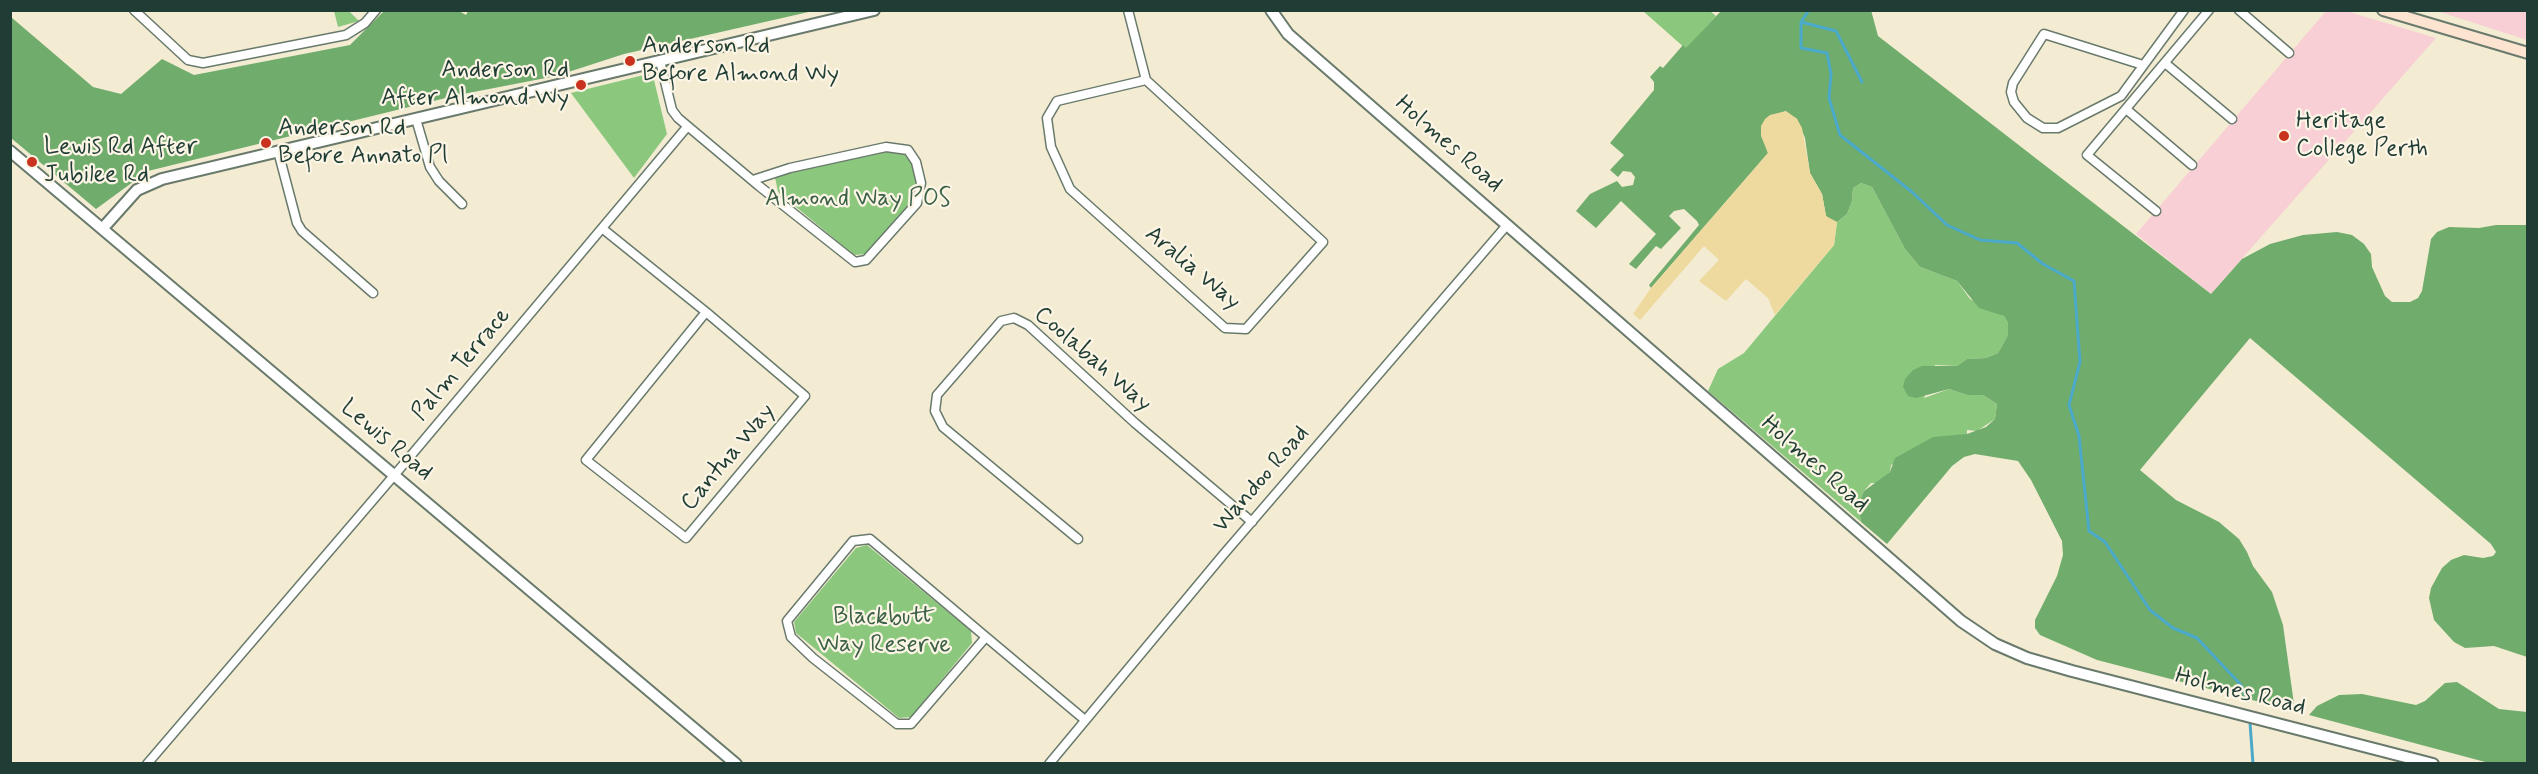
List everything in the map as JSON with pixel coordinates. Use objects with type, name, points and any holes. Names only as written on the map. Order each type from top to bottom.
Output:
[{"type":"main road","points":[[2383,10],[2528,53]]},
{"type":"street","points":[[134,10],[188,60],[203,63],[346,34],[365,23],[376,10]]},
{"type":"street","points":[[103,228],[143,186],[179,174],[874,10]]},
{"type":"street","points":[[1128,10],[1146,80]]},
{"type":"street","name":"Holmes Road","points":[[1271,10],[1288,34],[1961,621],[1995,644],[2027,658],[2072,671],[2433,764]]},
{"type":"street","points":[[2143,65],[2044,34],[2013,83],[2011,92],[2014,102],[2027,118],[2050,130],[2121,96],[2184,10]]},
{"type":"street","points":[[2156,212],[2087,155],[2209,10]]},
{"type":"street","points":[[2239,10],[2289,53]]},
{"type":"street","points":[[660,61],[672,110],[687,127],[855,262],[866,260],[917,203],[921,183],[916,162],[908,150],[886,147],[790,168],[753,180]]},
{"type":"street","points":[[2165,63],[2232,119]]},
{"type":"street","name":"Aralia Way","points":[[1146,80],[1323,242],[1246,328],[1225,328],[1070,189],[1051,147],[1047,118],[1057,101],[1146,80]]},
{"type":"street","points":[[2126,108],[2192,165]]},
{"type":"street","points":[[416,119],[430,167],[439,181],[462,204]]},
{"type":"street","name":"Palm Terrace","points":[[147,764],[687,127]]},
{"type":"street","name":"Lewis Road","points":[[10,151],[735,764]]},
{"type":"street","points":[[278,151],[297,223],[373,293]]},
{"type":"street","name":"Wandoo Road","points":[[1049,764],[1252,522],[1507,225]]},
{"type":"street","name":"Cantua Way","points":[[603,228],[706,312],[805,396],[686,538],[586,460],[706,312]]},
{"type":"street","name":"Coolabah Way","points":[[1078,539],[943,427],[935,411],[937,395],[1001,321],[1014,318],[1028,325],[1135,423],[1252,522]]},
{"type":"street","points":[[986,637],[911,724],[897,724],[813,658],[791,637],[788,621],[853,541],[870,539],[1085,720]]},
{"type":"shaded area","name":"Heritage College Perth","points":[[2326,11],[2346,11],[2436,38],[2211,294],[2136,234]]},
{"type":"shaded area","points":[[2437,11],[2527,11],[2527,40]]},
{"type":"green space","points":[[1871,10],[1878,36],[2211,294],[2242,259],[2270,244],[2303,235],[2337,232],[2352,235],[2364,244],[2371,254],[2372,267],[2385,296],[2392,302],[2410,302],[2418,298],[2422,291],[2431,239],[2437,232],[2449,227],[2527,225],[2527,657],[2494,646],[2465,648],[2454,642],[2434,620],[2429,598],[2431,588],[2442,568],[2451,560],[2464,555],[2483,558],[2493,556],[2496,552],[2491,544],[2250,338],[2140,470],[2176,500],[2219,522],[2239,539],[2253,566],[2272,592],[2283,625],[2294,704],[2291,710],[2097,660],[2040,635],[2035,628],[2035,620],[2057,576],[2063,555],[2062,541],[2031,480],[2018,461],[1975,454],[1964,457],[1952,466],[1887,544],[1861,522],[1858,505],[1864,491],[1890,472],[1895,458],[1933,437],[1967,434],[1986,427],[1995,419],[1997,404],[1983,395],[1967,395],[1949,389],[1916,398],[1908,396],[1903,387],[1905,379],[1913,370],[1922,366],[1957,366],[1967,359],[1986,358],[1998,353],[2008,335],[2008,323],[2004,316],[1979,308],[1957,281],[1920,267],[1905,249],[1872,187],[1861,183],[1853,188],[1852,201],[1847,214],[1837,222],[1830,221],[1826,216],[1822,194],[1810,173],[1805,138],[1797,119],[1785,111],[1764,141],[1768,153],[1651,288],[1649,285],[1699,225],[1697,221],[1684,209],[1674,211],[1669,216],[1681,228],[1661,249],[1656,246],[1636,269],[1629,264],[1656,234],[1621,201],[1596,228],[1576,211],[1590,194],[1617,181],[1622,187],[1633,185],[1635,177],[1631,172],[1623,171],[1618,177],[1610,170],[1624,155],[1610,143],[1654,90],[1654,82],[1650,77],[1660,66],[1663,68],[1683,45],[1686,48],[1721,11]]},
{"type":"green space","points":[[334,11],[349,11],[359,21],[338,27]]},
{"type":"green space","points":[[384,11],[459,11],[466,15],[468,11],[813,11],[624,54],[556,76],[458,95],[148,171],[96,209],[11,138],[11,17],[93,87],[121,94],[162,59],[194,75],[350,45]]},
{"type":"green space","points":[[1643,11],[1710,11],[1716,16],[1686,49]]},
{"type":"green space","points":[[648,74],[654,80],[667,134],[634,178],[571,93]]},
{"type":"green space","name":"Almond Way POS","points":[[886,147],[908,150],[921,183],[917,203],[868,254],[854,255],[778,192],[775,177],[779,172]]},
{"type":"green space","points":[[1861,183],[1872,187],[1905,249],[1920,267],[1957,281],[1970,299],[2004,316],[2008,323],[2008,335],[1998,353],[1986,358],[1967,359],[1957,366],[1935,365],[1924,398],[1949,389],[1967,395],[1983,395],[1997,404],[1995,419],[1977,431],[1967,430],[1967,434],[1891,465],[1890,472],[1877,483],[1871,483],[1864,491],[1858,505],[1861,522],[1708,391],[1718,369],[1744,353],[1834,245],[1837,222],[1847,214],[1852,201],[1853,188]]},
{"type":"green space","name":"Blackbutt Way Reserve","points":[[867,545],[971,631],[972,643],[911,717],[899,718],[796,633],[794,622],[856,548]]},
{"type":"green space","points":[[2457,682],[2499,709],[2527,712],[2527,763],[2489,763],[2309,715],[2317,706],[2339,695],[2362,694],[2416,705],[2425,701],[2445,683]]},
{"type":"sand","points":[[1786,111],[1797,119],[1802,128],[1810,173],[1822,194],[1826,216],[1837,222],[1834,245],[1775,315],[1768,298],[1746,279],[1726,301],[1699,281],[1719,260],[1704,246],[1640,320],[1633,314],[1651,288],[1768,153],[1761,136],[1761,126],[1765,119],[1770,115]]},
{"type":"waterway","points":[[1809,10],[1801,22],[1836,31],[1862,82]]},
{"type":"waterway","points":[[1801,22],[1801,48],[1827,53],[1831,74],[1829,98],[1840,135],[1912,192],[1947,225],[1980,240],[2017,243],[2043,264],[2074,281],[2080,362],[2069,405],[2079,436],[2089,531],[2105,542],[2150,610],[2173,628],[2197,638],[2241,685],[2248,701]]},
{"type":"waterway","points":[[2250,723],[2253,764]]},
{"type":"place","name":"Anderson Rd Before Almond Wy","points":[[630,61]]},
{"type":"place","name":"Anderson Rd After Almond Wy","points":[[581,85]]},
{"type":"place","name":"Heritage College Perth","points":[[2284,136]]},
{"type":"place","name":"Anderson Rd Before Annato Pl","points":[[266,143]]},
{"type":"place","name":"Lewis Rd After Jubilee Rd","points":[[32,162]]}]
